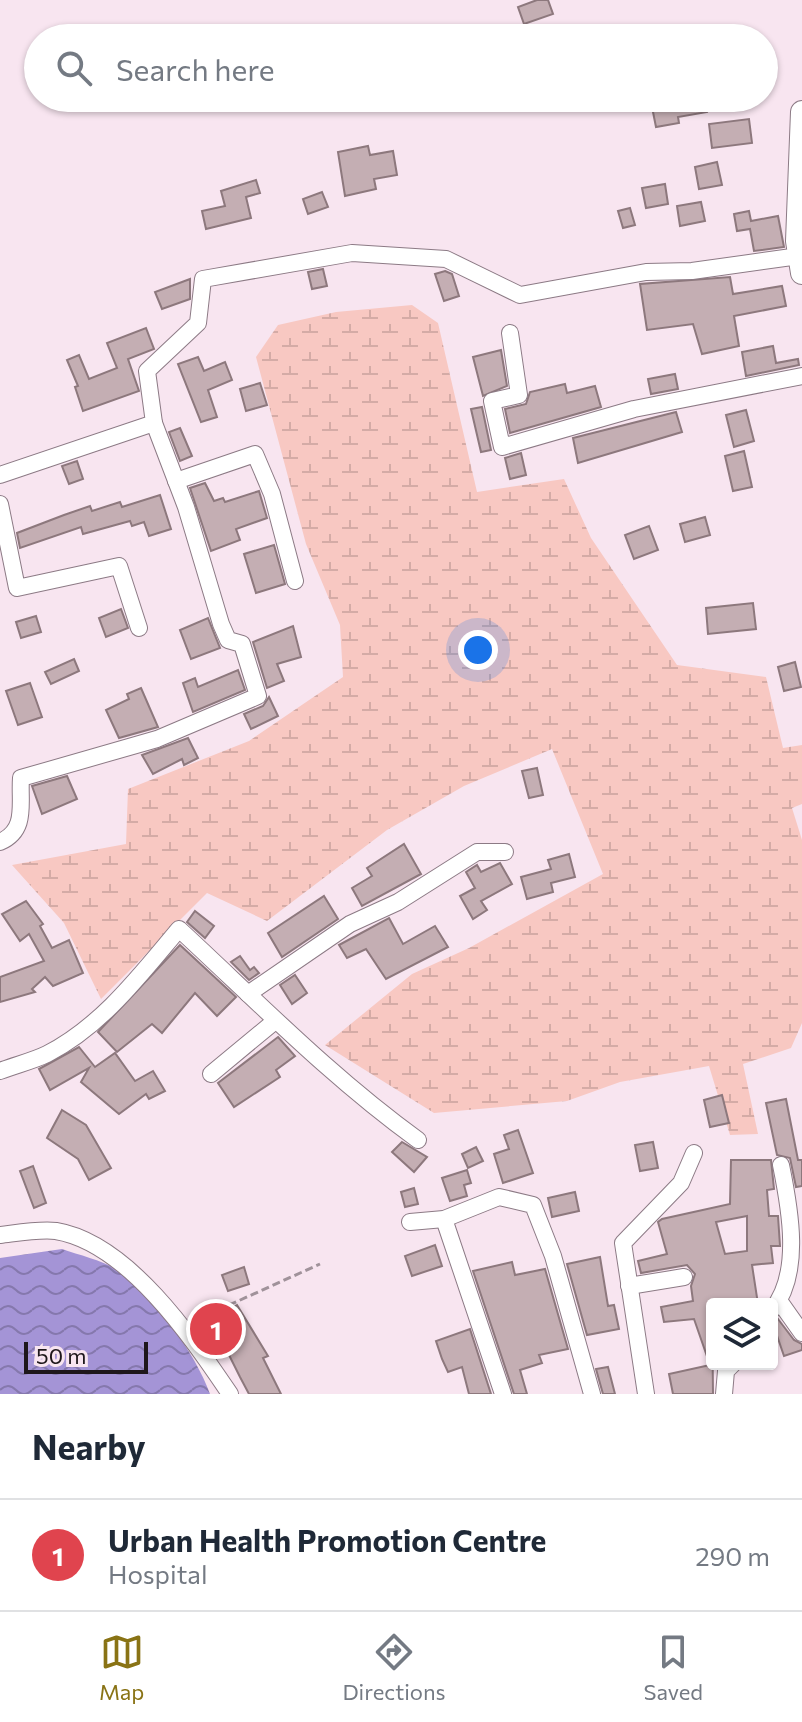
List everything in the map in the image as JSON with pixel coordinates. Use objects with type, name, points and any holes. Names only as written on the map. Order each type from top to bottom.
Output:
[{"type":"street","points":[[0,842],[12,837],[21,820],[21,778],[157,739],[258,696],[242,644],[228,640],[221,624],[176,481],[154,423],[147,371],[198,323],[203,279],[352,253],[446,259],[520,295],[646,272],[801,265],[802,112]]},
{"type":"street","points":[[510,333],[519,395],[492,401],[502,447],[634,409],[802,376]]},
{"type":"street","points":[[0,475],[154,423]]},
{"type":"street","points":[[176,481],[255,454],[272,494],[295,581]]},
{"type":"street","points":[[0,504],[17,588],[119,566],[139,628]]},
{"type":"street","points":[[248,994],[350,924],[398,902],[477,852],[505,852]]},
{"type":"street","points":[[0,1071],[48,1053],[85,1027],[118,1000],[179,929],[362,1100],[418,1140]]},
{"type":"street","points":[[211,1074],[275,1021]]},
{"type":"street","points":[[646,1394],[623,1243],[681,1183],[694,1153]]},
{"type":"street","points":[[778,1302],[794,1271],[797,1218],[781,1165]]},
{"type":"street","points":[[410,1222],[444,1219],[499,1197],[533,1205],[553,1256],[592,1394]]},
{"type":"street","points":[[444,1219],[503,1394]]},
{"type":"street","points":[[0,1235],[56,1231],[95,1246],[145,1285],[184,1326],[230,1394]]},
{"type":"street","points":[[629,1286],[684,1277]]},
{"type":"street","points":[[778,1308],[802,1333]]},
{"type":"street","points":[[724,1394],[727,1370]]},
{"type":"path","points":[[184,1326],[320,1264]]},
{"type":"green space","points":[[412,305],[438,323],[477,492],[564,479],[591,538],[677,665],[766,677],[783,748],[802,745],[802,804],[792,808],[802,840],[802,1023],[791,1048],[743,1064],[758,1134],[730,1135],[709,1066],[620,1082],[567,1101],[434,1113],[325,1045],[412,974],[469,948],[603,874],[552,749],[464,786],[387,830],[267,921],[207,893],[101,999],[64,923],[12,865],[126,844],[128,789],[249,741],[343,677],[340,625],[306,544],[256,357],[278,325],[336,312]]},
{"type":"water","points":[[62,1249],[97,1260],[130,1280],[158,1309],[183,1343],[210,1394],[0,1394],[0,1258]]},
{"type":"building","points":[[537,0],[548,0],[553,14],[524,24],[518,7]]},
{"type":"building","points":[[653,112],[707,112],[678,117],[679,123],[656,127]]},
{"type":"building","points":[[749,119],[752,143],[712,148],[709,124]]},
{"type":"building","points":[[368,146],[370,155],[393,151],[397,175],[374,179],[376,189],[345,196],[338,152]]},
{"type":"building","points":[[717,162],[722,185],[699,189],[695,167]]},
{"type":"building","points":[[256,180],[260,193],[246,197],[251,218],[206,229],[202,211],[225,206],[221,191]]},
{"type":"building","points":[[665,184],[668,204],[646,208],[642,188]]},
{"type":"building","points":[[322,192],[328,207],[308,214],[303,199]]},
{"type":"building","points":[[701,202],[705,221],[680,226],[677,206]]},
{"type":"building","points":[[630,208],[635,225],[623,228],[618,211]]},
{"type":"building","points":[[749,211],[751,221],[778,216],[784,247],[754,251],[750,229],[737,231],[734,214]]},
{"type":"building","points":[[323,269],[327,286],[312,289],[308,272]]},
{"type":"building","points":[[445,271],[452,274],[459,296],[444,301],[435,274]]},
{"type":"building","points":[[730,277],[733,294],[782,286],[786,306],[734,316],[739,346],[702,354],[693,324],[647,330],[640,284]]},
{"type":"building","points":[[190,279],[190,299],[162,309],[155,292]]},
{"type":"building","points":[[146,328],[154,349],[128,359],[139,391],[83,411],[75,387],[78,386],[67,360],[79,355],[89,379],[117,368],[107,343]]},
{"type":"building","points":[[773,346],[776,363],[798,359],[799,365],[746,376],[742,352]]},
{"type":"building","points":[[501,350],[507,386],[483,396],[473,357]]},
{"type":"building","points":[[198,357],[204,371],[225,362],[232,380],[208,390],[217,417],[201,422],[178,364]]},
{"type":"building","points":[[675,374],[678,389],[651,394],[648,379]]},
{"type":"building","points":[[260,383],[267,405],[246,411],[240,389]]},
{"type":"building","points":[[565,384],[567,393],[595,386],[601,407],[510,433],[505,409],[526,404],[530,392]]},
{"type":"building","points":[[482,407],[491,450],[481,452],[471,409]]},
{"type":"building","points":[[746,410],[754,441],[734,447],[726,415]]},
{"type":"building","points":[[676,412],[682,432],[578,463],[573,438]]},
{"type":"building","points":[[180,428],[192,456],[180,461],[169,432]]},
{"type":"building","points":[[744,451],[752,487],[733,491],[725,456]]},
{"type":"building","points":[[521,453],[526,475],[510,479],[505,458]]},
{"type":"building","points":[[77,461],[83,479],[69,484],[62,466]]},
{"type":"building","points":[[205,483],[214,501],[223,498],[225,502],[259,491],[267,518],[236,529],[240,540],[211,551],[190,488]]},
{"type":"building","points":[[160,495],[171,529],[149,536],[144,522],[132,526],[130,521],[83,534],[81,527],[20,548],[17,533],[64,515],[90,506],[92,511],[120,502],[122,507]]},
{"type":"building","points":[[705,517],[710,535],[685,542],[680,524]]},
{"type":"building","points":[[649,526],[658,550],[634,559],[625,535]]},
{"type":"building","points":[[274,545],[285,584],[256,593],[244,554]]},
{"type":"building","points":[[753,603],[756,629],[708,634],[706,608]]},
{"type":"building","points":[[121,609],[128,628],[106,637],[99,618]]},
{"type":"building","points":[[36,616],[41,632],[21,638],[16,622]]},
{"type":"building","points":[[208,618],[220,648],[191,659],[180,630]]},
{"type":"building","points":[[293,626],[301,657],[277,664],[284,681],[267,688],[253,642]]},
{"type":"building","points":[[74,659],[79,671],[51,684],[45,672]]},
{"type":"building","points":[[795,662],[801,687],[784,691],[778,667]]},
{"type":"building","points":[[238,670],[245,690],[193,712],[183,683],[195,678],[198,687]]},
{"type":"building","points":[[30,683],[42,717],[18,725],[6,691]]},
{"type":"building","points":[[141,688],[158,727],[119,738],[106,710],[129,699],[127,694]]},
{"type":"building","points":[[269,697],[278,716],[251,729],[244,714],[263,706]]},
{"type":"building","points":[[188,738],[198,758],[184,765],[182,759],[153,774],[142,755]]},
{"type":"building","points":[[537,768],[543,795],[529,798],[522,771]]},
{"type":"building","points":[[67,776],[77,799],[42,814],[32,786]]},
{"type":"building","points":[[404,844],[421,874],[362,906],[352,888],[372,876],[367,868]]},
{"type":"building","points":[[569,854],[575,877],[551,883],[553,892],[527,899],[521,877],[551,869],[548,860]]},
{"type":"building","points":[[500,863],[512,884],[481,901],[487,910],[473,919],[460,896],[475,888],[466,872],[477,865],[481,872]]},
{"type":"building","points":[[324,896],[338,919],[282,957],[268,933]]},
{"type":"building","points":[[26,901],[43,924],[40,926],[52,948],[69,940],[83,973],[53,986],[45,977],[32,989],[35,992],[0,1002],[0,977],[44,961],[29,934],[20,941],[2,914]]},
{"type":"building","points":[[195,911],[214,926],[205,938],[187,922]]},
{"type":"building","points":[[389,918],[403,944],[435,926],[448,947],[386,979],[366,949],[347,958],[339,945]]},
{"type":"building","points":[[180,945],[236,997],[217,1016],[195,993],[162,1033],[152,1024],[117,1052],[98,1032]]},
{"type":"building","points":[[240,956],[250,970],[254,967],[259,973],[249,980],[231,962]]},
{"type":"building","points":[[295,975],[307,993],[292,1004],[280,985]]},
{"type":"building","points":[[278,1037],[295,1056],[276,1070],[280,1077],[234,1107],[218,1083]]},
{"type":"building","points":[[79,1047],[95,1067],[115,1053],[135,1081],[153,1071],[165,1091],[149,1099],[146,1094],[119,1114],[81,1082],[89,1068],[50,1090],[39,1069]]},
{"type":"building","points":[[722,1095],[729,1123],[710,1127],[704,1100]]},
{"type":"building","points":[[786,1099],[798,1160],[802,1160],[802,1186],[796,1187],[790,1158],[777,1155],[766,1103]]},
{"type":"building","points":[[62,1110],[86,1125],[111,1168],[89,1180],[78,1159],[47,1138]]},
{"type":"building","points":[[518,1130],[533,1173],[503,1183],[494,1154],[509,1149],[504,1135]]},
{"type":"building","points":[[402,1142],[427,1157],[414,1172],[392,1152]]},
{"type":"building","points":[[653,1142],[658,1168],[640,1171],[635,1145]]},
{"type":"building","points":[[476,1147],[483,1161],[468,1168],[462,1154]]},
{"type":"building","points":[[731,1160],[771,1160],[774,1189],[767,1190],[769,1216],[778,1216],[780,1246],[771,1246],[773,1263],[752,1265],[757,1298],[706,1298],[706,1354],[694,1319],[664,1322],[661,1307],[693,1301],[691,1286],[695,1274],[687,1265],[641,1273],[638,1261],[667,1254],[658,1222],[730,1204]],"holes":[[[747,1216],[747,1251],[725,1254],[716,1222]]]},
{"type":"building","points":[[33,1166],[46,1203],[34,1208],[20,1171]]},
{"type":"building","points":[[467,1170],[471,1183],[464,1185],[467,1196],[450,1201],[442,1178]]},
{"type":"building","points":[[414,1188],[418,1204],[405,1207],[401,1192]]},
{"type":"building","points":[[575,1192],[579,1211],[552,1217],[548,1198]]},
{"type":"building","points":[[435,1245],[442,1266],[412,1276],[405,1256]]},
{"type":"building","points":[[600,1257],[608,1306],[614,1305],[619,1329],[587,1335],[567,1264]]},
{"type":"building","points":[[512,1262],[515,1275],[545,1269],[568,1349],[539,1355],[542,1363],[520,1370],[527,1394],[514,1394],[473,1271]]},
{"type":"building","points":[[244,1267],[249,1284],[228,1291],[222,1275]]},
{"type":"building","points":[[237,1305],[268,1356],[263,1358],[281,1394],[249,1394],[211,1319]]},
{"type":"building","points":[[778,1319],[794,1340],[802,1344],[802,1350],[784,1356],[778,1338]]},
{"type":"building","points":[[470,1329],[491,1394],[469,1394],[462,1367],[448,1372],[436,1341]]},
{"type":"building","points":[[706,1366],[706,1370],[713,1370],[713,1394],[673,1394],[669,1374]]},
{"type":"building","points":[[608,1367],[615,1394],[603,1394],[596,1369]]},
{"type":"place","name":"Urban Health Promotion Centre","points":[[216,1329]]}]
